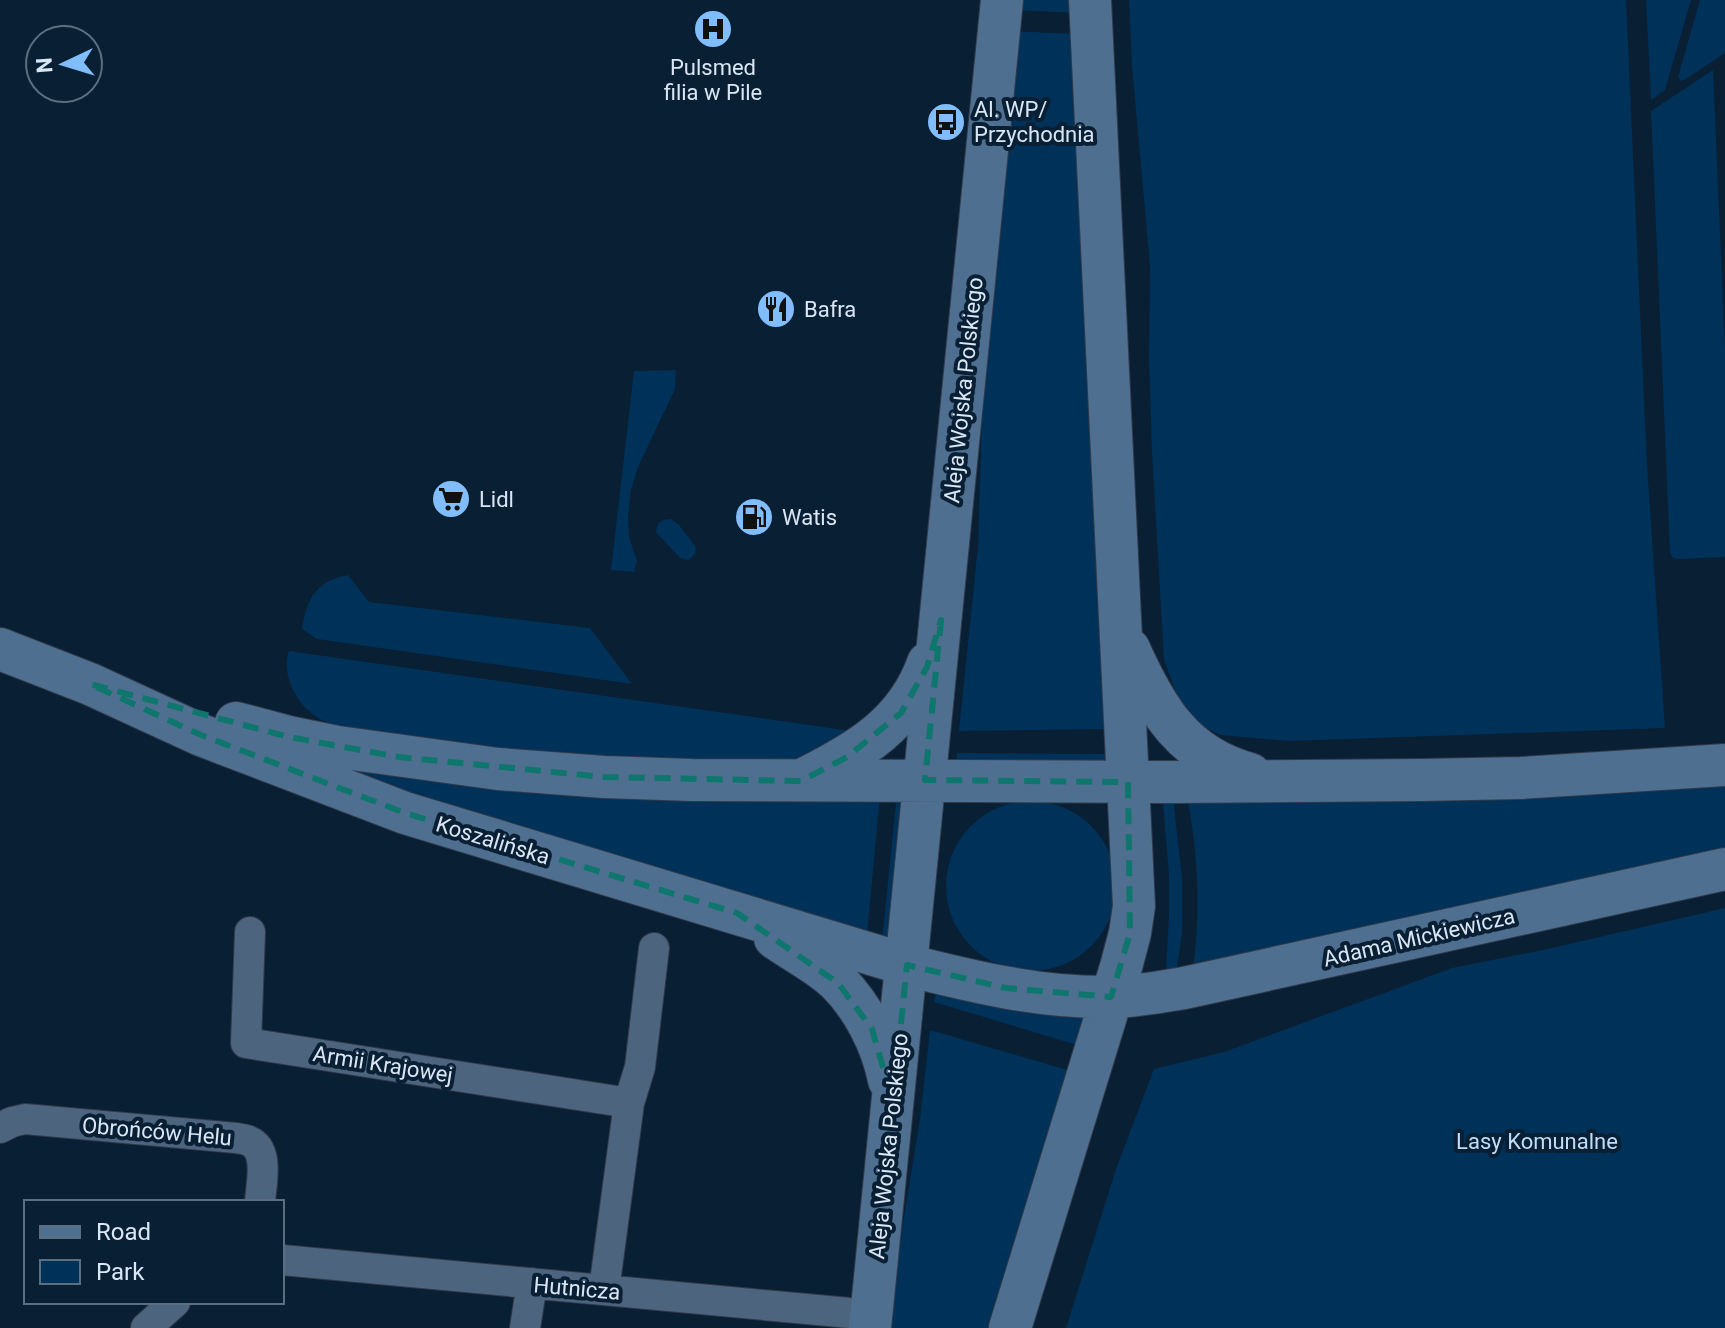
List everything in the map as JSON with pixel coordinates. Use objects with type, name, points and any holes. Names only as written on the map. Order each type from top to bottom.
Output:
[{"type":"street","name":"Aleja Wojska Polskiego","points":[[871,1322],[1002,0]]},
{"type":"street","points":[[1010,1328],[1130,933],[1134,906],[1090,0]]},
{"type":"street","points":[[801,781],[847,757],[901,713],[927,667],[941,620]]},
{"type":"street","points":[[1121,630],[1151,695],[1183,739],[1201,754],[1230,769],[1274,781]]},
{"type":"street","name":"Koszalińska","points":[[0,649],[90,684],[201,735],[405,813],[907,965]]},
{"type":"street","name":"Koszalińska","points":[[90,684],[289,737],[399,757],[498,769],[590,777],[692,780],[1128,782]]},
{"type":"street","points":[[1128,782],[1521,778],[1725,765]]},
{"type":"street","name":"Adama Mickiewicza","points":[[907,965],[1006,988],[1048,994],[1111,997],[1152,994],[1725,869]]},
{"type":"street","points":[[737,913],[807,958],[838,983],[859,1008],[872,1029],[888,1073],[893,1102]]},
{"type":"street","name":"Armii Krajowej","points":[[250,932],[246,1043],[629,1103]]},
{"type":"street","points":[[604,1290],[629,1103],[640,1067],[654,948]]},
{"type":"street","name":"Obrońców Helu","points":[[0,1128],[25,1119],[250,1141],[261,1153],[260,1200]]},
{"type":"street","name":"Hutnicza","points":[[284,1260],[604,1290],[871,1322]]},
{"type":"street","points":[[525,1328],[532,1283]]},
{"type":"street","points":[[146,1328],[173,1304]]},
{"type":"highlighted area","points":[[941,620],[925,780],[1128,782],[1130,933],[1111,997],[1006,988],[907,965],[893,1102],[872,1029],[838,983],[737,913],[405,813],[201,735],[90,684],[289,737],[399,757],[604,777],[801,781],[847,757],[901,713],[927,667]]},
{"type":"green space","points":[[1017,0],[1074,0],[1075,13],[1016,10]]},
{"type":"green space","points":[[1129,0],[1626,0],[1647,465],[1665,728],[1289,741],[1220,735],[1196,723],[1181,706],[1164,660],[1152,453],[1150,266]]},
{"type":"green space","points":[[1646,0],[1691,0],[1665,90],[1651,100]]},
{"type":"green space","points":[[1700,0],[1725,0],[1725,53],[1681,81],[1678,77]]},
{"type":"green space","points":[[1013,31],[1074,34],[1110,729],[959,731],[978,546],[985,318]]},
{"type":"green space","points":[[1713,70],[1725,349],[1725,557],[1680,559],[1673,558],[1670,552],[1651,111]]},
{"type":"green space","points":[[676,370],[675,389],[638,467],[631,490],[628,517],[629,537],[637,561],[634,572],[611,570],[634,371]]},
{"type":"green space","points":[[671,519],[696,547],[695,554],[689,560],[680,558],[656,532],[660,522]]},
{"type":"green space","points":[[348,575],[369,602],[590,628],[632,684],[317,639],[302,629],[310,600],[328,582]]},
{"type":"green space","points":[[289,651],[858,732],[803,763],[521,755],[345,728],[323,720],[305,707],[293,690],[287,670]]},
{"type":"green space","points":[[250,736],[880,795],[867,935],[433,810]]},
{"type":"green space","points":[[957,753],[1112,754],[1109,765],[957,762]]},
{"type":"green space","points":[[1725,780],[1725,854],[1193,969],[1197,882],[1187,796]]},
{"type":"green space","points":[[897,793],[906,794],[893,940],[882,941]]},
{"type":"green space","points":[[1173,797],[1182,878],[1182,932],[1176,974],[1169,974],[1166,969],[1169,874],[1163,805],[1165,799]]},
{"type":"green space","points":[[1031,801],[1063,808],[1091,826],[1109,854],[1116,886],[1109,918],[1091,946],[1063,964],[1031,971],[999,964],[971,946],[953,918],[946,886],[953,854],[971,826],[999,808]]},
{"type":"green space","name":"Lasy Komunalne","points":[[1725,908],[1725,1328],[1066,1328],[1116,1169],[1154,1069],[1224,1052],[1452,968]]},
{"type":"green space","points":[[936,994],[1082,1016],[1084,1021],[1077,1045],[934,1002]]},
{"type":"green space","points":[[930,1030],[1071,1071],[994,1328],[886,1328],[920,1119]]},
{"type":"place","name":"Pulsmed filia w Pile","points":[[713,29]]},
{"type":"place","name":"Al. WP/ Przychodnia","points":[[946,122]]},
{"type":"place","name":"Bafra","points":[[776,309]]},
{"type":"place","name":"Lidl","points":[[451,499]]},
{"type":"place","name":"Watis","points":[[754,517]]}]
